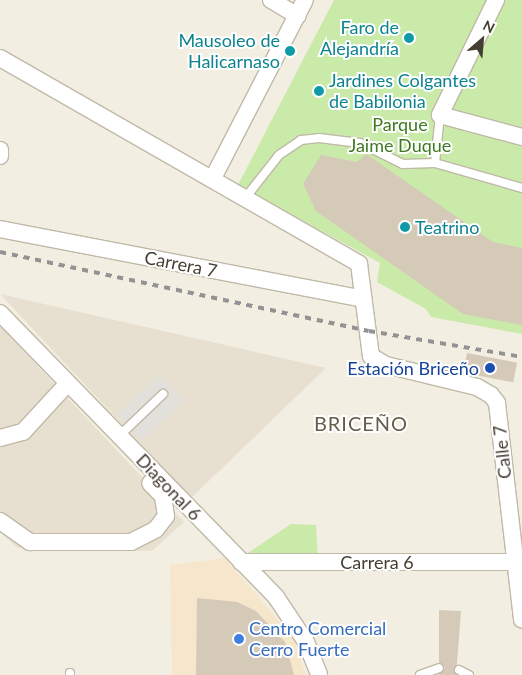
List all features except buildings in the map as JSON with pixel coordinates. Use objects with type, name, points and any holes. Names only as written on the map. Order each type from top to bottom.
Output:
[{"type":"street","points":[[271,0],[298,16]]},
{"type":"street","points":[[213,178],[305,0]]},
{"type":"street","points":[[496,0],[440,115],[522,137]]},
{"type":"street","points":[[0,58],[246,197],[361,268],[363,299]]},
{"type":"street","points":[[0,150],[0,156]]},
{"type":"street","name":"Carrera 7","points":[[0,229],[363,299]]},
{"type":"street","name":"Calle 7","points":[[363,299],[371,356],[386,365],[477,387],[497,403],[522,620]]},
{"type":"street","name":"Diagonal 6","points":[[0,313],[63,387],[119,436],[241,562],[292,618],[319,675]]},
{"type":"street","points":[[0,329],[63,387],[163,496],[166,516],[156,529],[131,542],[112,544],[30,542],[0,522]]},
{"type":"street","points":[[0,438],[23,432],[63,387]]},
{"type":"street","name":"Carrera 6","points":[[241,562],[514,562]]},
{"type":"lane","points":[[435,163],[440,115]]},
{"type":"lane","points":[[246,197],[279,156],[301,140],[343,140],[360,143],[389,161],[435,163],[522,188]]},
{"type":"lane","points":[[119,436],[163,394]]},
{"type":"lane","points":[[420,675],[439,668]]},
{"type":"lane","points":[[459,670],[469,675]]},
{"type":"shaded area","points":[[0,294],[326,368],[191,498]]},
{"type":"shaded area","points":[[0,326],[184,522],[152,551],[18,548],[0,532]]},
{"type":"shaded area","points":[[160,375],[184,401],[141,440],[118,415]]},
{"type":"shaded area","points":[[225,558],[293,638],[306,675],[172,675],[170,565]]},
{"type":"green space","name":"Parque Jaime Duque","points":[[334,0],[522,0],[522,334],[431,317],[426,309],[377,282],[380,263],[238,185]]},
{"type":"green space","points":[[291,524],[316,525],[318,560],[253,560],[248,553]]},
{"type":"railway","points":[[0,252],[369,331],[522,357]]},
{"type":"place","name":"Faro de Alejandría","points":[[409,38]]},
{"type":"place","name":"Mausoleo de Halicarnaso","points":[[290,51]]},
{"type":"place","name":"Jardines Colgantes de Babilonia","points":[[319,91]]},
{"type":"place","name":"Teatrino","points":[[405,227]]},
{"type":"place","name":"Estación Briceño","points":[[490,368]]},
{"type":"place","name":"Centro Comercial Cerro Fuerte","points":[[239,639]]},
{"type":"district","name":"BRICEÑO","points":[[361,423]]}]
